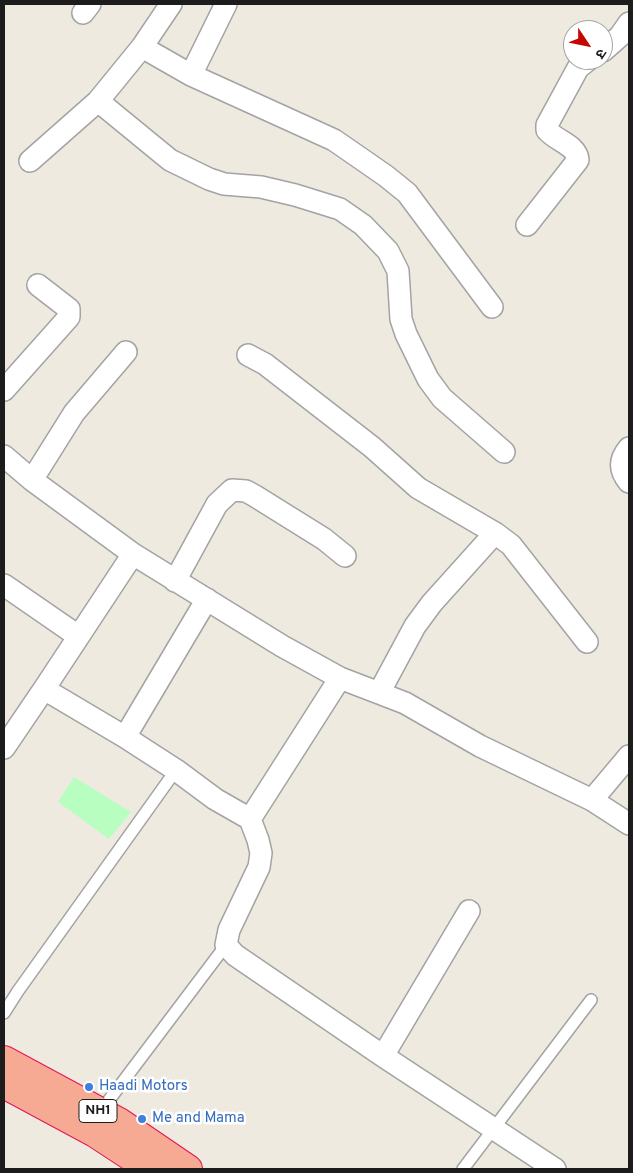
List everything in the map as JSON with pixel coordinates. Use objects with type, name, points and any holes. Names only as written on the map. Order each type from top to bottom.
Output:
[{"type":"highway","name":"NH1","points":[[4,1060],[100,1112],[163,1150],[188,1169]]},
{"type":"highway","name":"NH1","points":[[4,1084],[95,1134],[150,1169]]},
{"type":"street","points":[[30,161],[98,101],[142,47],[171,4]]},
{"type":"street","points":[[191,74],[226,4]]},
{"type":"street","points":[[613,42],[629,23]]},
{"type":"street","points":[[142,47],[191,74],[334,140],[386,176],[407,193],[492,307]]},
{"type":"street","points":[[526,225],[578,160],[577,154],[573,149],[552,136],[547,130],[547,125],[577,70]]},
{"type":"street","points":[[98,101],[170,160],[209,179],[224,184],[261,188],[340,209],[363,225],[388,251],[398,271],[401,319],[406,334],[428,378],[442,398],[504,452]]},
{"type":"street","points":[[4,390],[69,316],[70,312],[66,306],[38,285]]},
{"type":"street","points":[[32,480],[74,413],[126,352]]},
{"type":"street","points":[[248,355],[265,364],[364,441],[418,488],[511,544],[587,642]]},
{"type":"street","points":[[629,448],[620,463],[621,470],[629,482]]},
{"type":"street","points":[[4,456],[32,480],[133,554],[282,646],[340,678],[405,704],[480,746],[592,800],[629,824]]},
{"type":"street","points":[[175,581],[217,504],[232,490],[246,491],[255,496],[324,539],[345,556]]},
{"type":"street","points":[[379,693],[415,626],[432,603],[495,533]]},
{"type":"street","points":[[4,748],[133,554]]},
{"type":"street","points":[[4,586],[78,636]]},
{"type":"street","points":[[125,737],[207,599]]},
{"type":"street","points":[[250,819],[340,678]]},
{"type":"street","points":[[44,689],[125,737],[176,770],[215,799],[250,819],[261,853],[259,867],[229,930],[226,945],[235,955],[383,1056],[555,1169]]},
{"type":"street","points":[[592,800],[629,756]]},
{"type":"street","points":[[383,1056],[469,911]]},
{"type":"lane","points":[[4,1013],[176,770]]},
{"type":"lane","points":[[100,1112],[226,945]]},
{"type":"lane","points":[[463,1169],[591,1000]]},
{"type":"green space","points":[[74,777],[131,812],[109,839],[58,802]]},
{"type":"place","name":"Haadi Motors","points":[[89,1087]]},
{"type":"place","name":"Me and Mama","points":[[142,1119]]}]
